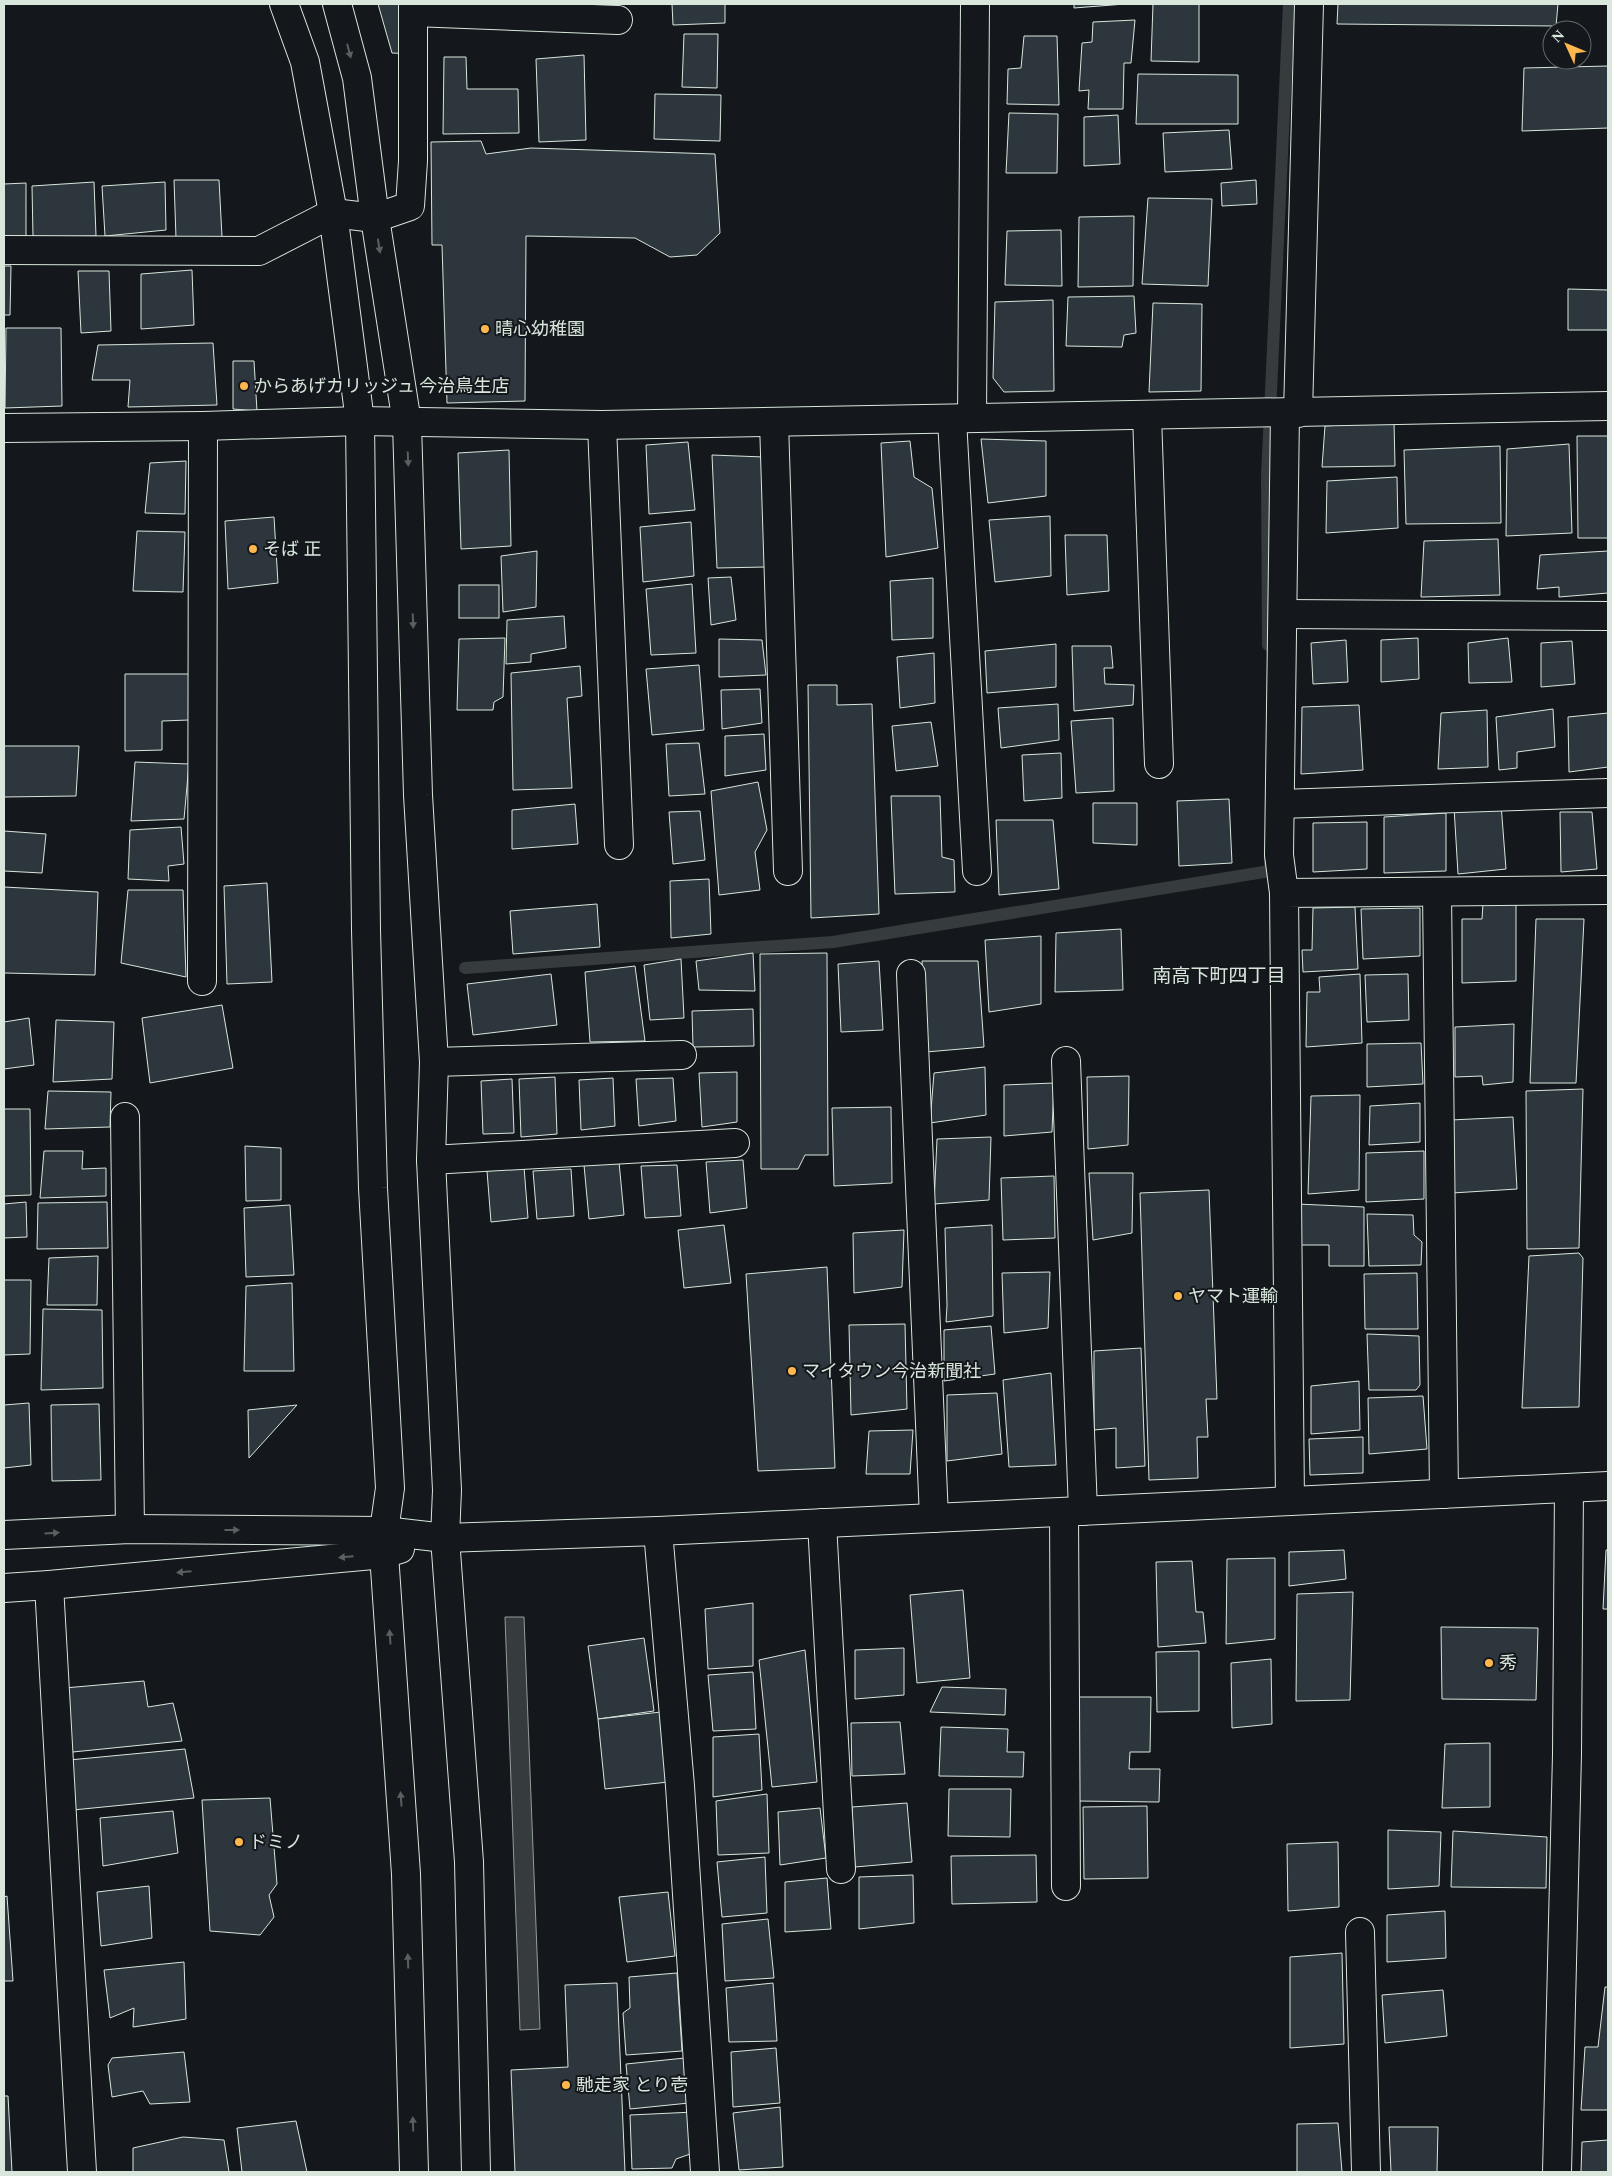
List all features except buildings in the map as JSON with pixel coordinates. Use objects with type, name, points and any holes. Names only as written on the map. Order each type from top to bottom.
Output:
[{"type":"street","points":[[284,4],[305,62],[332,213],[360,421],[366,920],[373,1188],[390,1488],[384,1543],[406,1874],[414,2172]]},
{"type":"street","points":[[336,4],[357,78],[375,218],[407,422],[418,795],[434,1062],[431,1160],[447,1490],[445,1538],[469,1862],[476,2172]]},
{"type":"street","points":[[975,4],[962,418],[977,871]]},
{"type":"street","points":[[1290,1501],[1284,893],[1280,855],[1280,804],[1283,614],[1309,4]]},
{"type":"street","points":[[4,250],[258,251],[332,213],[375,218],[410,206],[413,161],[414,8],[618,20]]},
{"type":"street","points":[[4,428],[203,426],[360,421],[602,424],[774,422],[1608,406]]},
{"type":"street","points":[[1147,416],[1159,764]]},
{"type":"street","points":[[774,422],[788,871]]},
{"type":"street","points":[[602,424],[619,845]]},
{"type":"street","points":[[202,981],[203,426]]},
{"type":"street","points":[[1283,614],[1608,616]]},
{"type":"street","points":[[1280,804],[1608,792]]},
{"type":"street","points":[[1284,893],[1608,890]]},
{"type":"street","points":[[1437,892],[1444,1494]]},
{"type":"street","points":[[911,974],[934,1518]]},
{"type":"street","points":[[434,1062],[682,1055]]},
{"type":"street","points":[[1066,1061],[1074,1511],[1066,1886]]},
{"type":"street","points":[[125,1118],[130,1529]]},
{"type":"street","points":[[431,1160],[735,1143]]},
{"type":"street","points":[[4,1588],[48,1585],[384,1543],[445,1538],[822,1524],[1608,1486]]},
{"type":"street","points":[[1557,2172],[1567,1764],[1569,1488]]},
{"type":"street","points":[[822,1524],[841,1869]]},
{"type":"street","points":[[4,1535],[130,1529],[384,1543]]},
{"type":"street","points":[[658,1531],[680,1786],[705,2172]]},
{"type":"street","points":[[48,1585],[82,2172]]},
{"type":"street","points":[[1360,1932],[1366,2172]]},
{"type":"shaded area","points":[[505,1617],[524,1617],[540,2029],[520,2030]]},
{"type":"waterway","points":[[1268,645],[1267,477],[1289,4]]},
{"type":"waterway","points":[[465,968],[833,942],[1270,871],[1270,857]]},
{"type":"place","name":"晴心幼稚園","points":[[485,329]]},
{"type":"place","name":"からあげカリッジュ 今治鳥生店","points":[[244,386]]},
{"type":"place","name":"そば 正","points":[[253,549]]},
{"type":"place","name":"ヤマト運輸","points":[[1178,1296]]},
{"type":"place","name":"マイタウン今治新聞社","points":[[792,1371]]},
{"type":"place","name":"秀","points":[[1489,1663]]},
{"type":"place","name":"ドミノ","points":[[239,1842]]},
{"type":"place","name":"馳走家 とり壱","points":[[566,2085]]},
{"type":"district","name":"南高下町四丁目","points":[[1219,976]]}]
